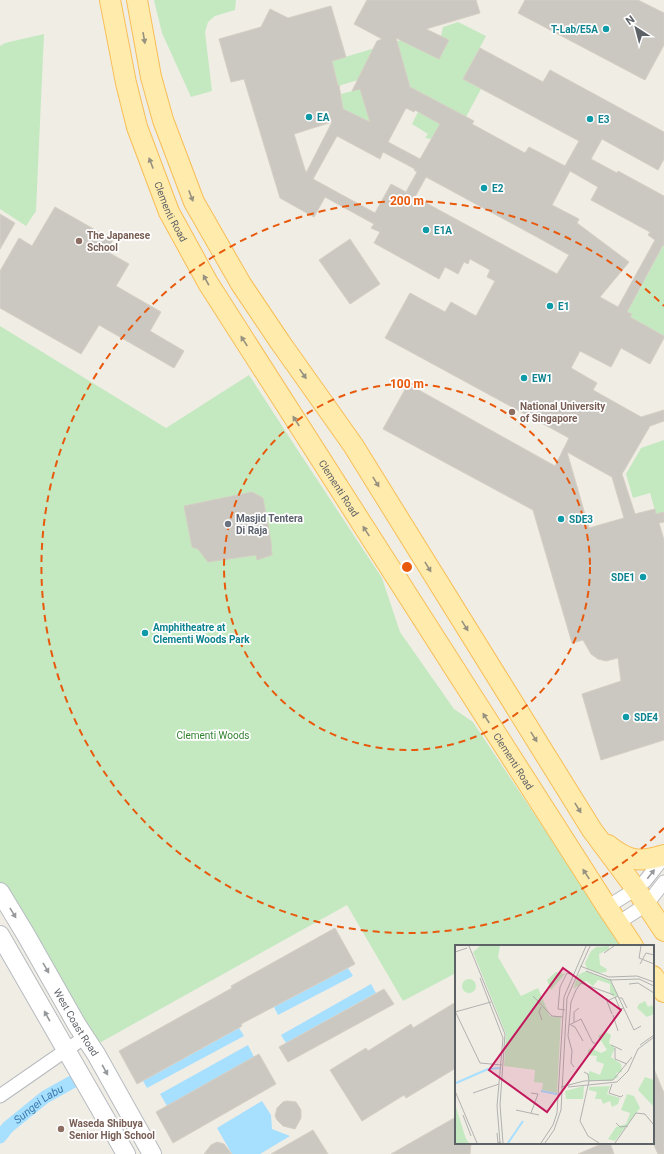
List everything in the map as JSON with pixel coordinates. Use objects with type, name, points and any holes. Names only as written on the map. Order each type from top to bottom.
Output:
[{"type":"main road","name":"Clementi Road","points":[[110,0],[136,127],[169,212],[208,283],[632,945]]},
{"type":"main road","points":[[137,0],[151,77],[163,120],[194,202],[241,284],[353,445],[592,830],[641,896],[664,931]]},
{"type":"main road","points":[[592,830],[604,843],[625,858],[645,860],[664,856]]},
{"type":"main road","name":"West Coast Road","points":[[0,892],[96,1054],[152,1154]]},
{"type":"main road","points":[[0,935],[126,1154]]},
{"type":"main road","points":[[654,977],[664,992]]},
{"type":"street","points":[[613,915],[641,896],[645,881],[664,856]]},
{"type":"street","points":[[613,915],[664,882]]},
{"type":"street","points":[[0,1096],[85,1037]]},
{"type":"green space","points":[[154,0],[236,0],[235,10],[215,16],[208,22],[205,32],[212,91],[191,97],[162,33]]},
{"type":"green space","points":[[458,22],[486,36],[463,79],[481,89],[466,117],[410,87],[400,53],[358,80],[338,86],[332,61],[421,34],[419,49],[439,59],[449,40],[441,36],[443,27]]},
{"type":"green space","points":[[44,34],[36,211],[26,226],[0,209],[0,46],[5,43]]},
{"type":"green space","points":[[360,89],[368,113],[379,126],[343,109],[341,94]]},
{"type":"green space","points":[[418,112],[457,133],[449,148],[431,139],[425,138],[428,134],[412,124]]},
{"type":"green space","points":[[664,244],[664,336],[630,317],[632,314],[627,312]]},
{"type":"green space","name":"Clementi Woods","points":[[0,326],[166,428],[249,375],[382,578],[400,632],[454,709],[473,722],[621,945],[455,945],[455,974],[403,1001],[347,905],[94,1046],[0,886]]},
{"type":"green space","points":[[664,440],[664,512],[656,514],[650,493],[633,498],[626,474],[641,448]]},
{"type":"water","points":[[348,968],[353,976],[278,1015],[274,1007]]},
{"type":"water","points":[[371,984],[376,993],[286,1043],[281,1035]]},
{"type":"water","points":[[239,1028],[244,1036],[147,1088],[143,1081]]},
{"type":"water","points":[[248,1045],[254,1057],[167,1106],[160,1094]]},
{"type":"water","points":[[262,1101],[271,1115],[272,1129],[290,1136],[260,1154],[232,1154],[217,1128]]},
{"type":"building","points":[[367,0],[476,0],[480,13],[426,29],[449,40],[439,59],[396,38],[410,87],[474,121],[472,124],[525,153],[529,147],[565,166],[579,141],[463,79],[480,48],[543,82],[550,70],[664,132],[664,159],[658,170],[602,139],[591,159],[617,173],[618,171],[664,196],[664,246],[663,245],[627,312],[632,314],[630,317],[664,336],[664,338],[650,364],[621,348],[611,367],[580,351],[571,368],[597,383],[593,390],[641,417],[664,410],[664,421],[650,426],[622,474],[635,514],[655,509],[656,514],[664,512],[664,522],[659,523],[664,540],[664,740],[601,760],[582,694],[621,681],[618,658],[606,661],[598,659],[591,654],[583,640],[572,643],[533,510],[383,429],[408,384],[555,466],[569,438],[385,338],[410,293],[445,312],[451,302],[476,316],[495,281],[487,277],[490,270],[470,259],[468,264],[464,262],[458,274],[445,267],[439,279],[374,243],[380,232],[371,228],[374,224],[325,197],[314,217],[280,198],[244,79],[231,82],[219,39],[261,27],[270,9],[288,18],[331,6],[346,57],[332,61],[338,86],[339,85],[343,109],[370,122],[360,89],[352,91],[377,41],[382,39],[354,24]],"holes":[[[406,108],[414,112],[415,110],[440,124],[420,159],[388,142]],[[332,122],[306,173],[294,134]],[[337,136],[380,159],[383,152],[415,169],[414,170],[417,172],[406,192],[391,184],[375,213],[313,179]],[[570,171],[598,187],[591,200],[650,232],[648,235],[655,240],[618,307],[600,297],[629,262],[577,223],[579,219],[552,205]],[[426,177],[569,255],[557,274],[415,197]],[[567,452],[612,477],[624,518],[589,528]]]},
{"type":"building","name":"T-Lab/E5A","points":[[525,0],[638,0],[664,13],[664,45],[645,80],[518,13]]},
{"type":"building","points":[[55,207],[113,240],[106,251],[129,264],[116,286],[161,312],[150,331],[184,351],[174,368],[99,325],[81,354],[0,308],[0,271],[19,238],[32,246]]},
{"type":"building","points":[[0,214],[15,223],[0,249]]},
{"type":"building","points":[[350,239],[380,284],[350,304],[319,260]]},
{"type":"building","name":"Masjid Tentera Di Raja","points":[[252,492],[263,498],[272,555],[257,560],[256,555],[208,562],[198,549],[192,547],[184,506]]},
{"type":"building","points":[[335,928],[355,964],[241,1024],[242,1026],[137,1084],[119,1051]]},
{"type":"building","points":[[384,989],[394,1004],[288,1062],[279,1047]]},
{"type":"building","points":[[455,1003],[455,1069],[406,1098],[404,1095],[362,1121],[330,1070],[366,1048],[368,1051],[411,1024],[413,1028]]},
{"type":"building","points":[[259,1054],[276,1084],[173,1143],[156,1112]]},
{"type":"building","points":[[654,1069],[664,1093],[664,1154],[658,1154],[653,1144]]},
{"type":"building","points":[[283,1102],[296,1102],[301,1110],[301,1118],[295,1129],[283,1126],[275,1116],[277,1108]]},
{"type":"building","points":[[455,1118],[455,1144],[471,1144],[470,1154],[391,1154]]},
{"type":"building","points":[[313,1130],[328,1154],[271,1154]]},
{"type":"building","points":[[217,1142],[224,1144],[232,1154],[204,1154],[211,1145]]},
{"type":"building","points":[[602,1144],[610,1144],[614,1154],[578,1154]]},
{"type":"waterway","name":"Sungei Labu","points":[[0,1137],[8,1127],[45,1097],[81,1077]]},
{"type":"place","name":"T-Lab/E5A","points":[[606,29]]},
{"type":"place","name":"EA","points":[[309,117]]},
{"type":"place","name":"E3","points":[[590,119]]},
{"type":"place","name":"E2","points":[[484,188]]},
{"type":"place","name":"E1A","points":[[426,230]]},
{"type":"place","name":"The Japanese School","points":[[79,241]]},
{"type":"place","name":"E1","points":[[550,306]]},
{"type":"place","name":"EW1","points":[[524,378]]},
{"type":"place","name":"National University of Singapore","points":[[512,412]]},
{"type":"place","name":"SDE3","points":[[561,519]]},
{"type":"place","name":"Masjid Tentera Di Raja","points":[[228,524]]},
{"type":"place","name":"SDE1","points":[[643,577]]},
{"type":"place","name":"Amphitheatre at Clementi Woods Park","points":[[145,633]]},
{"type":"place","name":"SDE4","points":[[626,717]]},
{"type":"place","name":"Waseda Shibuya Senior High School","points":[[61,1129]]}]
